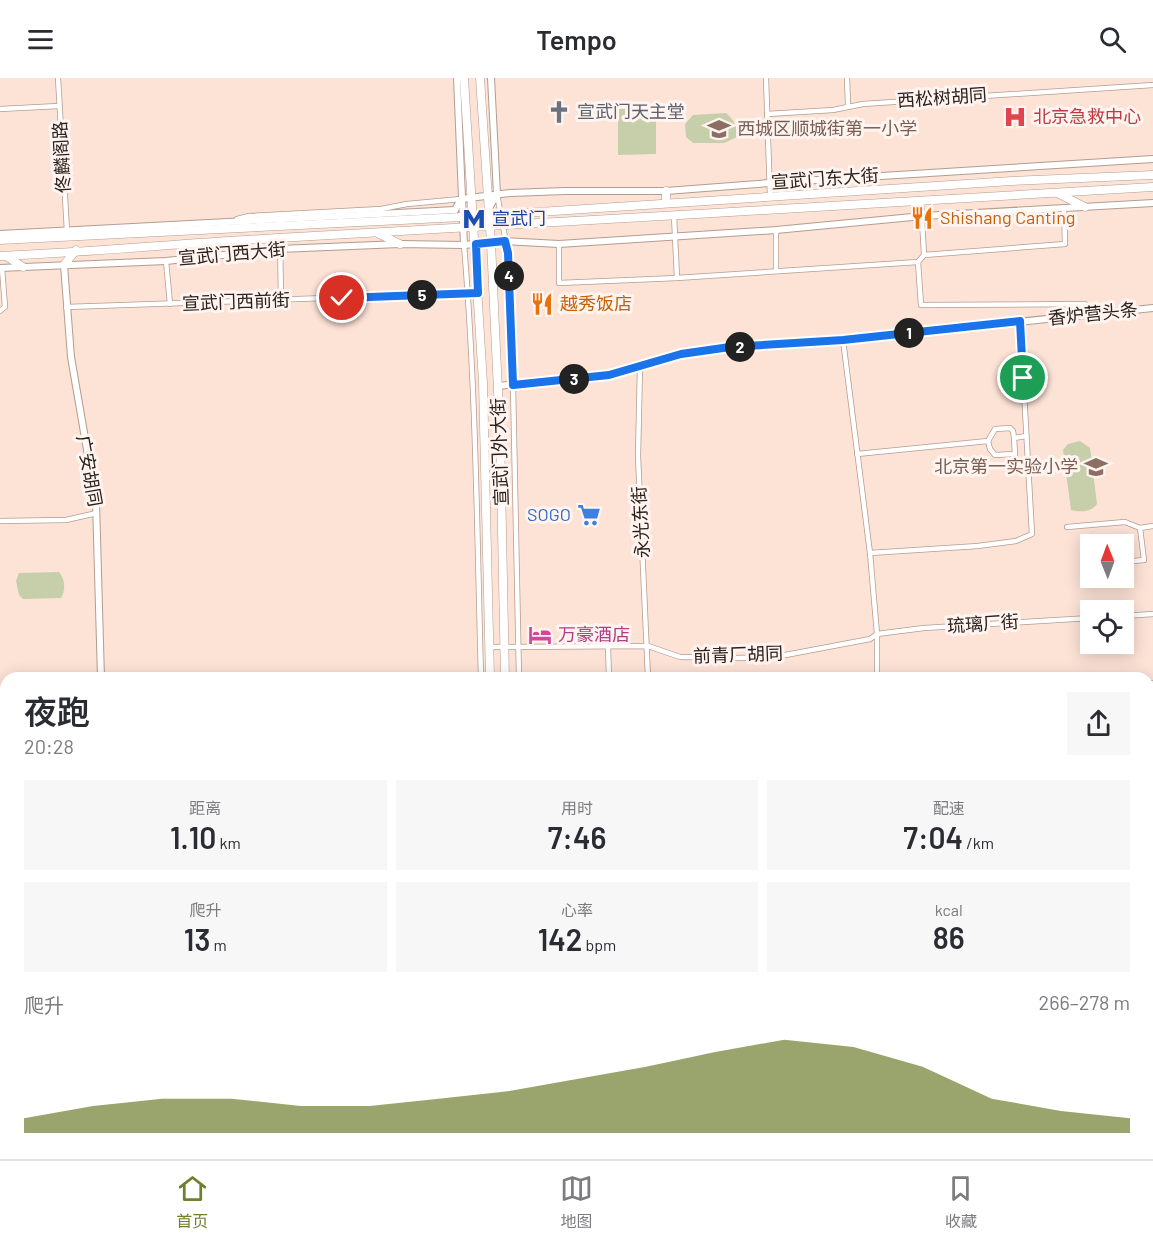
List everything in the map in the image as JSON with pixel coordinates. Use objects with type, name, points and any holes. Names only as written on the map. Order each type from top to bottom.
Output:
[{"type":"main road","name":"宣武门外大街","points":[[464,78],[483,383],[490,672]]},
{"type":"main road","name":"宣武门外大街","points":[[480,78],[498,386],[505,672]]},
{"type":"main road","name":"宣武门东大街","points":[[488,213],[504,214],[770,196],[1153,175]]},
{"type":"main road","name":"宣武门东大街","points":[[490,227],[674,214],[1153,187]]},
{"type":"main road","points":[[666,191],[666,203]]},
{"type":"main road","points":[[1055,193],[1085,207]]},
{"type":"main road","name":"宣武门西大街","points":[[0,240],[67,233],[462,217],[488,213]]},
{"type":"main road","name":"宣武门西大街","points":[[3,256],[490,227]]},
{"type":"main road","points":[[378,234],[400,244]]},
{"type":"main road","points":[[64,265],[76,250]]},
{"type":"main road","points":[[3,256],[23,267]]},
{"type":"street","name":"佟麟阁路","points":[[58,78],[67,233]]},
{"type":"street","points":[[457,78],[461,199],[468,293],[481,672]]},
{"type":"street","points":[[491,78],[498,194],[508,253],[519,672]]},
{"type":"street","points":[[766,78],[770,196]]},
{"type":"street","points":[[847,78],[848,105]]},
{"type":"street","name":"西松树胡同","points":[[767,114],[833,110],[848,105],[1153,85]]},
{"type":"street","points":[[0,109],[59,106]]},
{"type":"street","name":"宣武门东大街","points":[[461,199],[498,194],[565,191],[666,191],[1153,159]]},
{"type":"street","points":[[488,213],[498,194]]},
{"type":"street","points":[[461,199],[455,210],[462,217]]},
{"type":"street","name":"宣武门西大街","points":[[228,226],[249,216],[381,209],[461,199]]},
{"type":"street","points":[[921,200],[924,255],[918,262],[921,305],[1085,304],[1086,316]]},
{"type":"street","points":[[505,241],[559,244],[776,230],[923,216],[1153,203]]},
{"type":"street","points":[[924,255],[1065,244],[1064,208]]},
{"type":"street","name":"宣武门西大街","points":[[228,226],[455,210]]},
{"type":"street","points":[[674,214],[677,278]]},
{"type":"street","points":[[776,230],[776,271]]},
{"type":"street","name":"宣武门西大街","points":[[0,234],[67,233]]},
{"type":"street","points":[[280,238],[281,300]]},
{"type":"street","name":"宣武门西大街","points":[[1,268],[166,261],[279,249],[400,244],[476,244],[505,241]]},
{"type":"street","points":[[559,244],[559,283],[677,278],[918,262]]},
{"type":"street","points":[[166,261],[170,304]]},
{"type":"street","name":"广安胡同","points":[[64,265],[71,357],[97,513],[102,672]]},
{"type":"street","points":[[0,311],[5,307],[1,268]]},
{"type":"street","name":"宣武门西前街","points":[[66,307],[478,293]]},
{"type":"street","name":"香炉营头条","points":[[498,386],[609,375],[681,354],[720,349],[843,340],[1153,308]]},
{"type":"street","points":[[870,553],[1016,541],[1032,534],[1020,321]]},
{"type":"street","points":[[843,340],[870,553],[877,634],[877,672]]},
{"type":"street","name":"永光东街","points":[[640,366],[638,456],[648,672]]},
{"type":"street","points":[[1010,428],[1013,431],[1015,454],[995,455],[988,441],[995,429],[1010,428]]},
{"type":"street","points":[[1014,438],[1026,436]]},
{"type":"street","points":[[857,454],[988,441]]},
{"type":"street","points":[[0,521],[66,520],[97,513]]},
{"type":"street","points":[[1067,527],[1125,522],[1140,528],[1153,526]]},
{"type":"street","points":[[1134,561],[1144,560],[1140,528]]},
{"type":"street","points":[[1134,615],[1153,614]]},
{"type":"street","name":"琉璃厂街","points":[[877,634],[924,628],[1080,619]]},
{"type":"street","name":"前青厂胡同","points":[[489,647],[648,646],[680,657],[747,658],[775,657],[870,639],[877,634]]},
{"type":"street","points":[[608,646],[609,672]]},
{"type":"green space","points":[[618,109],[656,109],[656,154],[618,155]]},
{"type":"green space","points":[[726,113],[734,124],[737,137],[724,143],[693,143],[686,137],[685,124],[693,115]]},
{"type":"green space","points":[[1080,441],[1090,448],[1097,504],[1091,509],[1082,511],[1071,510],[1063,450],[1068,444]]},
{"type":"green space","points":[[59,572],[64,585],[61,598],[23,599],[19,595],[16,581],[19,573]]},
{"type":"place","name":"宣武门天主堂","points":[[559,112]]},
{"type":"place","name":"北京急救中心","points":[[1015,117]]},
{"type":"place","name":"西城区顺城街第一小学","points":[[719,129]]},
{"type":"place","name":"Shishang Canting","points":[[922,218]]},
{"type":"place","name":"宣武门","points":[[474,219]]},
{"type":"place","name":"越秀饭店","points":[[542,304]]},
{"type":"place","name":"北京第一实验小学","points":[[1096,467]]},
{"type":"place","name":"SOGO","points":[[589,515]]},
{"type":"place","name":"万豪酒店","points":[[540,635]]},
{"type":"route","points":[[342,298],[478,293],[476,244],[505,241],[508,253],[513,385],[609,375],[681,354],[730,347],[843,340],[1020,321],[1023,378]]}]
